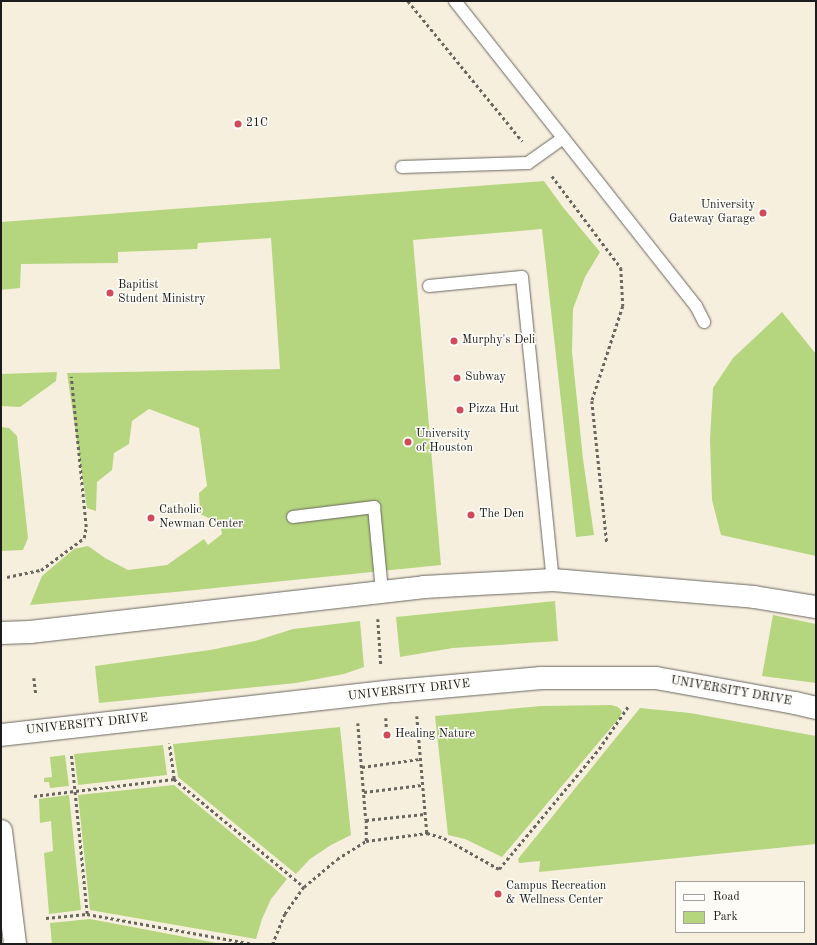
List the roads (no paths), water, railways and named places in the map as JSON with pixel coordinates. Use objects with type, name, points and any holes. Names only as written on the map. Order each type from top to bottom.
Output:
[{"type":"street","points":[[1,633],[30,632],[424,587],[553,580],[754,597],[816,607]]},
{"type":"street","name":"UNIVERSITY DRIVE","points":[[1,735],[395,692],[541,678],[656,678],[816,708]]},
{"type":"street","points":[[1,831],[15,944]]},
{"type":"lane","points":[[455,1],[696,306],[704,322]]},
{"type":"lane","points":[[402,168],[528,163],[563,138]]},
{"type":"lane","points":[[429,286],[522,277],[553,580]]},
{"type":"lane","points":[[293,517],[374,507],[382,592]]},
{"type":"place","name":"21C","points":[[238,124]]},
{"type":"place","name":"University Gateway Garage","points":[[763,213]]},
{"type":"place","name":"Bapitist Student Ministry","points":[[110,293]]},
{"type":"place","name":"Murphy's Deli","points":[[454,341]]},
{"type":"place","name":"Subway","points":[[457,378]]},
{"type":"place","name":"Pizza Hut","points":[[460,410]]},
{"type":"place","name":"University of Houston","points":[[408,442]]},
{"type":"place","name":"The Den","points":[[471,515]]},
{"type":"place","name":"Catholic Newman Center","points":[[151,518]]},
{"type":"place","name":"Healing Nature","points":[[387,735]]},
{"type":"place","name":"Campus Recreation & Wellness Center","points":[[498,894]]}]
